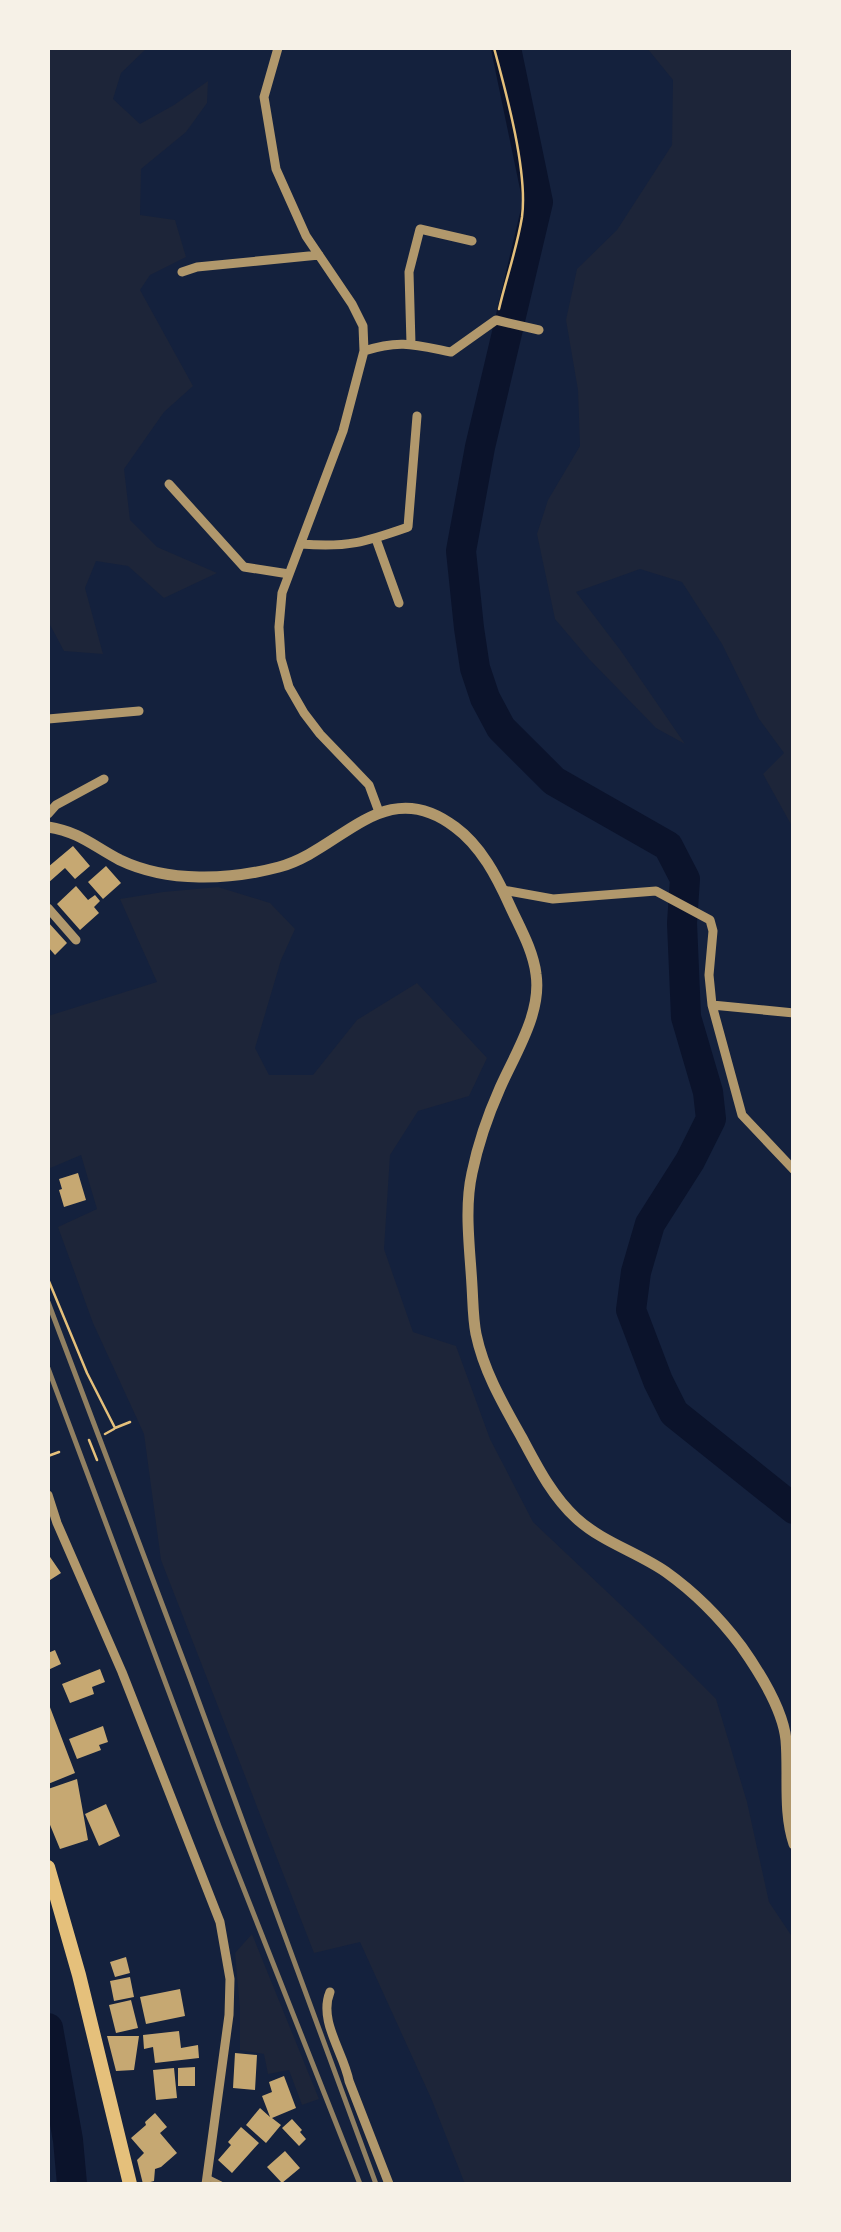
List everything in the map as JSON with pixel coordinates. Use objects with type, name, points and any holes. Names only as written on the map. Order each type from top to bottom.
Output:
[{"type":"main road","points":[[48,1868],[79,1975],[130,2184]]},
{"type":"street","points":[[278,48],[264,97],[276,169],[306,236],[364,326],[364,351],[343,431],[282,593],[281,659],[289,687],[320,734],[369,784],[379,812]]},
{"type":"street","points":[[410,344],[409,272],[420,229],[472,241]]},
{"type":"street","points":[[182,272],[319,255]]},
{"type":"street","points":[[364,351],[386,343],[451,352],[496,320],[538,330]]},
{"type":"street","points":[[300,544],[361,544],[408,527],[418,416]]},
{"type":"street","points":[[169,484],[244,566],[290,574]]},
{"type":"street","points":[[376,538],[398,603]]},
{"type":"street","points":[[48,719],[140,711]]},
{"type":"street","points":[[48,814],[56,804],[104,778]]},
{"type":"street","points":[[48,827],[90,840],[147,870],[172,875],[215,875],[278,867],[332,840],[353,824],[379,812],[400,809],[426,811],[453,825],[478,850],[503,890],[530,950],[537,976],[532,1018],[498,1093],[471,1177],[468,1205],[476,1332],[489,1378],[554,1493],[576,1518],[664,1571],[714,1614],[740,1645],[778,1710],[786,1734],[788,1828],[794,1844]]},
{"type":"street","points":[[503,890],[553,899],[656,891],[710,920],[712,1005],[742,1115],[794,1170]]},
{"type":"street","points":[[48,908],[76,940]]},
{"type":"street","points":[[712,1005],[794,1013]]},
{"type":"street","points":[[48,1495],[52,1526],[122,1672],[220,1922],[230,1979],[229,2015],[206,2181]]},
{"type":"street","points":[[330,1992],[326,2004],[340,2057],[390,2184]]},
{"type":"lane","points":[[206,2181],[221,2184]]},
{"type":"path","points":[[494,48],[518,149],[522,198],[522,216],[496,320]]},
{"type":"path","points":[[48,1279],[115,1428]]},
{"type":"path","points":[[105,1434],[130,1422]]},
{"type":"path","points":[[89,1440],[97,1460]]},
{"type":"path","points":[[48,1456],[58,1452]]},
{"type":"shaded area","points":[[48,48],[147,48],[121,73],[113,99],[140,124],[208,81],[207,103],[186,132],[141,169],[140,215],[175,220],[186,257],[150,275],[140,290],[193,386],[164,412],[124,469],[130,520],[157,547],[217,573],[164,598],[128,566],[96,561],[85,588],[103,654],[64,651],[48,621]]},
{"type":"shaded area","points":[[647,48],[793,48],[793,828],[763,774],[784,753],[759,719],[722,644],[682,582],[640,569],[576,592],[685,744],[656,728],[555,619],[537,534],[548,500],[580,446],[578,390],[566,320],[577,269],[617,230],[672,145],[673,80]]},
{"type":"shaded area","points":[[218,887],[270,903],[295,929],[281,960],[255,1048],[269,1075],[313,1075],[357,1020],[417,983],[487,1058],[469,1096],[418,1111],[390,1155],[384,1249],[413,1332],[456,1346],[490,1439],[533,1522],[716,1699],[747,1802],[769,1902],[793,1938],[793,2184],[465,2184],[431,2098],[360,1942],[314,1953],[161,1560],[144,1434],[93,1323],[58,1227],[97,1209],[81,1155],[48,1169],[48,1016],[157,982],[120,899]]},
{"type":"shaded area","points":[[252,1934],[319,2099],[302,2105],[289,2070],[268,2074],[264,2054],[240,2050],[235,1953]]},
{"type":"building","points":[[73,846],[90,866],[75,879],[65,868],[48,883],[48,867]]},
{"type":"building","points":[[106,866],[121,883],[103,899],[88,882]]},
{"type":"building","points":[[76,886],[88,900],[95,895],[100,901],[94,907],[99,913],[80,930],[57,904]]},
{"type":"building","points":[[48,922],[67,943],[55,955],[48,947]]},
{"type":"building","points":[[78,1173],[86,1200],[64,1207],[59,1179]]},
{"type":"building","points":[[48,1554],[61,1573],[50,1580],[48,1577]]},
{"type":"building","points":[[55,1650],[61,1664],[48,1670],[48,1653]]},
{"type":"building","points":[[100,1669],[105,1682],[92,1687],[94,1694],[70,1703],[62,1684]]},
{"type":"building","points":[[48,1702],[75,1773],[48,1784]]},
{"type":"building","points":[[103,1726],[108,1742],[99,1745],[101,1750],[77,1759],[69,1739]]},
{"type":"building","points":[[77,1779],[88,1840],[60,1849],[48,1820],[48,1789]]},
{"type":"building","points":[[106,1804],[120,1836],[99,1846],[85,1814]]},
{"type":"building","points":[[126,1957],[130,1973],[115,1977],[110,1962]]},
{"type":"building","points":[[130,1977],[134,1997],[114,2001],[110,1981]]},
{"type":"building","points":[[180,1989],[185,2016],[146,2024],[140,1997]]},
{"type":"building","points":[[131,2000],[138,2028],[116,2033],[109,2005]]},
{"type":"building","points":[[179,2031],[181,2048],[198,2045],[199,2058],[155,2063],[153,2047],[144,2049],[143,2035]]},
{"type":"building","points":[[107,2036],[139,2036],[134,2070],[116,2071]]},
{"type":"building","points":[[235,2053],[257,2055],[255,2090],[233,2088]]},
{"type":"building","points":[[195,2067],[195,2086],[178,2086],[178,2068]]},
{"type":"building","points":[[174,2068],[177,2098],[156,2100],[153,2070]]},
{"type":"building","points":[[284,2076],[296,2108],[272,2118],[281,2125],[266,2143],[246,2125],[260,2108],[270,2117],[262,2096],[272,2092],[269,2082]]},
{"type":"building","points":[[155,2113],[167,2127],[160,2133],[177,2153],[155,2169],[154,2181],[143,2184],[137,2160],[144,2153],[131,2138]]},
{"type":"building","points":[[292,2119],[306,2139],[299,2146],[282,2128]]},
{"type":"building","points":[[241,2127],[259,2143],[232,2173],[218,2160]]},
{"type":"building","points":[[285,2151],[300,2168],[282,2183],[267,2167]]},
{"type":"waterway","points":[[506,48],[538,202],[480,447],[461,551],[475,668],[501,728],[554,781],[668,846],[685,879],[682,923],[686,1017],[708,1092],[711,1119],[650,1224],[636,1272],[631,1310],[674,1413],[794,1509]]},
{"type":"waterway","points":[[48,2028],[72,2184]]},
{"type":"railway","points":[[48,1302],[376,2184]]},
{"type":"railway","points":[[48,1368],[219,1826],[360,2184]]}]
